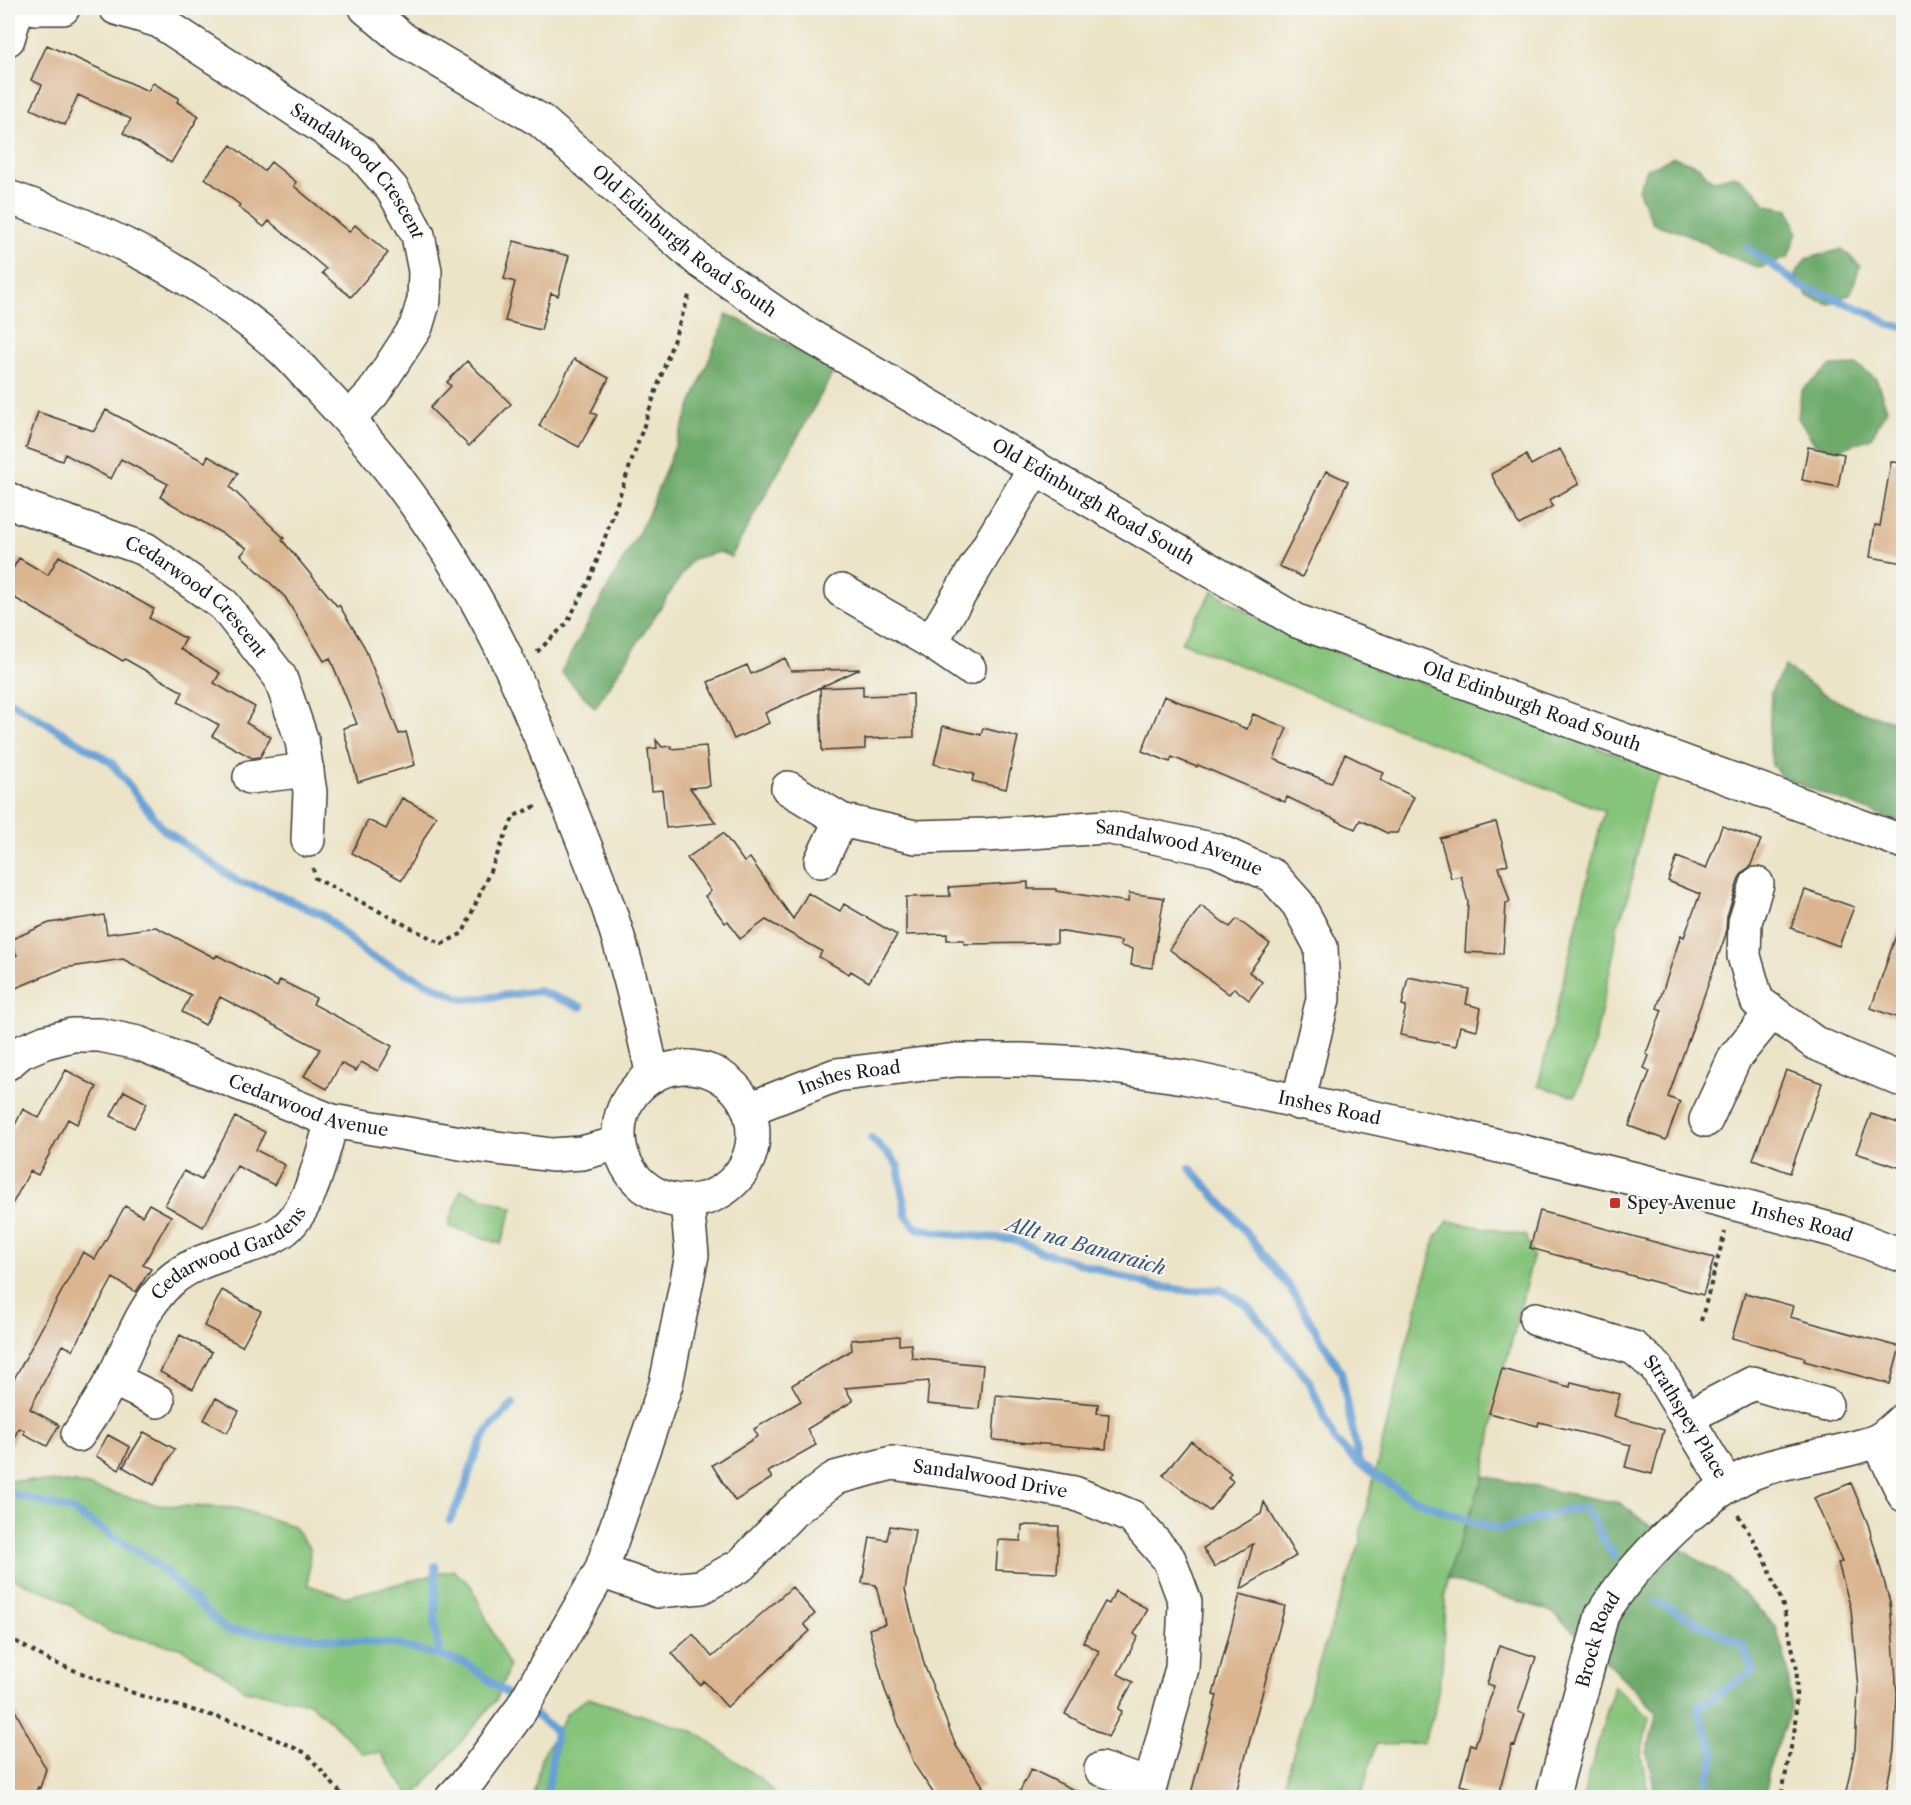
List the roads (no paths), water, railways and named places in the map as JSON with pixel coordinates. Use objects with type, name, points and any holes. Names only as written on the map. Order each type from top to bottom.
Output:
[{"type":"street","points":[[8,39],[17,8]]},
{"type":"street","points":[[35,8],[63,8]]},
{"type":"street","name":"Sandalwood Crescent","points":[[116,8],[159,21],[360,152],[392,189],[405,211],[418,235],[424,271],[424,300],[416,327],[373,393],[349,419]]},
{"type":"street","name":"Old Edinburgh Road South","points":[[366,8],[404,40],[541,121],[701,262],[803,332],[1297,621],[1904,842]]},
{"type":"street","points":[[8,197],[59,214],[125,244],[190,282],[236,313],[282,350],[349,419],[387,465],[422,513],[482,611],[511,668],[602,889],[621,945],[653,1076]]},
{"type":"street","points":[[931,642],[1035,468]]},
{"type":"street","name":"Cedarwood Crescent","points":[[8,499],[24,507],[145,549],[224,605],[280,677],[302,741],[307,770],[310,792],[308,840]]},
{"type":"street","points":[[842,591],[931,642],[969,668]]},
{"type":"street","points":[[250,777],[307,770]]},
{"type":"street","name":"Sandalwood Avenue","points":[[788,788],[841,820],[915,837],[986,835],[1106,826],[1215,850],[1273,876],[1298,904],[1321,947],[1323,999],[1298,1103]]},
{"type":"street","points":[[822,861],[841,820]]},
{"type":"street","points":[[1757,884],[1745,922],[1744,956],[1764,1006],[1815,1043],[1904,1081]]},
{"type":"street","points":[[1706,1120],[1735,1057],[1764,1006]]},
{"type":"street","name":"Cedarwood Avenue","points":[[8,1063],[21,1052],[45,1042],[72,1035],[100,1035],[138,1044],[332,1121],[465,1144],[552,1155],[582,1153],[619,1143]]},
{"type":"street","name":"Inshes Road","points":[[749,1109],[836,1075],[967,1060],[1085,1063],[1184,1077],[1442,1132],[1718,1199],[1840,1232],[1904,1256]]},
{"type":"street","points":[[675,1068],[698,1068],[719,1076],[737,1090],[749,1109],[753,1131],[751,1152],[742,1172],[718,1193],[708,1198],[687,1202],[667,1199],[650,1191],[635,1179],[624,1162],[619,1143],[619,1123],[626,1104],[638,1088],[653,1076],[675,1068]]},
{"type":"street","name":"Cedarwood Gardens","points":[[78,1435],[113,1379],[131,1338],[153,1299],[170,1280],[192,1266],[257,1244],[285,1229],[300,1210],[313,1187],[332,1121]]},
{"type":"street","points":[[452,1797],[470,1779],[520,1712],[602,1570],[666,1384],[692,1255],[687,1202]]},
{"type":"street","name":"Strathspey Place","points":[[1536,1319],[1634,1348],[1656,1367],[1688,1417],[1731,1498]]},
{"type":"street","points":[[113,1379],[158,1401]]},
{"type":"street","points":[[1688,1417],[1753,1383],[1826,1405]]},
{"type":"street","points":[[1904,1419],[1878,1440],[1904,1495]]},
{"type":"street","name":"Brock Road","points":[[1552,1797],[1602,1615],[1616,1592],[1643,1560],[1694,1511],[1731,1498],[1761,1470],[1878,1440]]},
{"type":"street","name":"Sandalwood Drive","points":[[602,1570],[658,1591],[701,1587],[741,1565],[792,1512],[835,1478],[892,1463],[1074,1493],[1132,1517],[1169,1559],[1185,1602],[1182,1668],[1149,1791],[1101,1769]]},
{"type":"waterway","points":[[1748,248],[1802,287],[1878,317],[1889,325],[1904,327]]},
{"type":"waterway","name":"Allt na Banaraich","points":[[8,700],[111,762],[163,829],[237,881],[264,889],[323,915],[369,956],[462,999],[539,991],[581,1007]]},
{"type":"waterway","name":"Allt na Banaraich","points":[[871,1138],[898,1166],[906,1215],[917,1228],[948,1234],[1012,1239],[1042,1252],[1153,1286],[1190,1291],[1220,1289],[1246,1304],[1309,1381],[1335,1441],[1359,1464],[1409,1497],[1475,1523],[1500,1529],[1571,1509],[1585,1508],[1614,1556]]},
{"type":"waterway","points":[[1190,1168],[1233,1216],[1290,1288],[1341,1372],[1359,1463]]},
{"type":"waterway","points":[[450,1520],[465,1488],[481,1442],[489,1429],[513,1404]]},
{"type":"waterway","points":[[8,1493],[71,1510],[154,1562],[226,1630],[394,1644],[466,1663],[517,1701]]},
{"type":"waterway","points":[[435,1566],[435,1624],[438,1647],[442,1657]]},
{"type":"waterway","name":"Allt na Banaraich","points":[[1657,1602],[1742,1645],[1753,1671],[1697,1708],[1715,1755],[1702,1798]]},
{"type":"waterway","points":[[527,1709],[556,1731],[547,1796],[549,1798]]},
{"type":"place","name":"Spey Avenue","points":[[1615,1203]]}]
